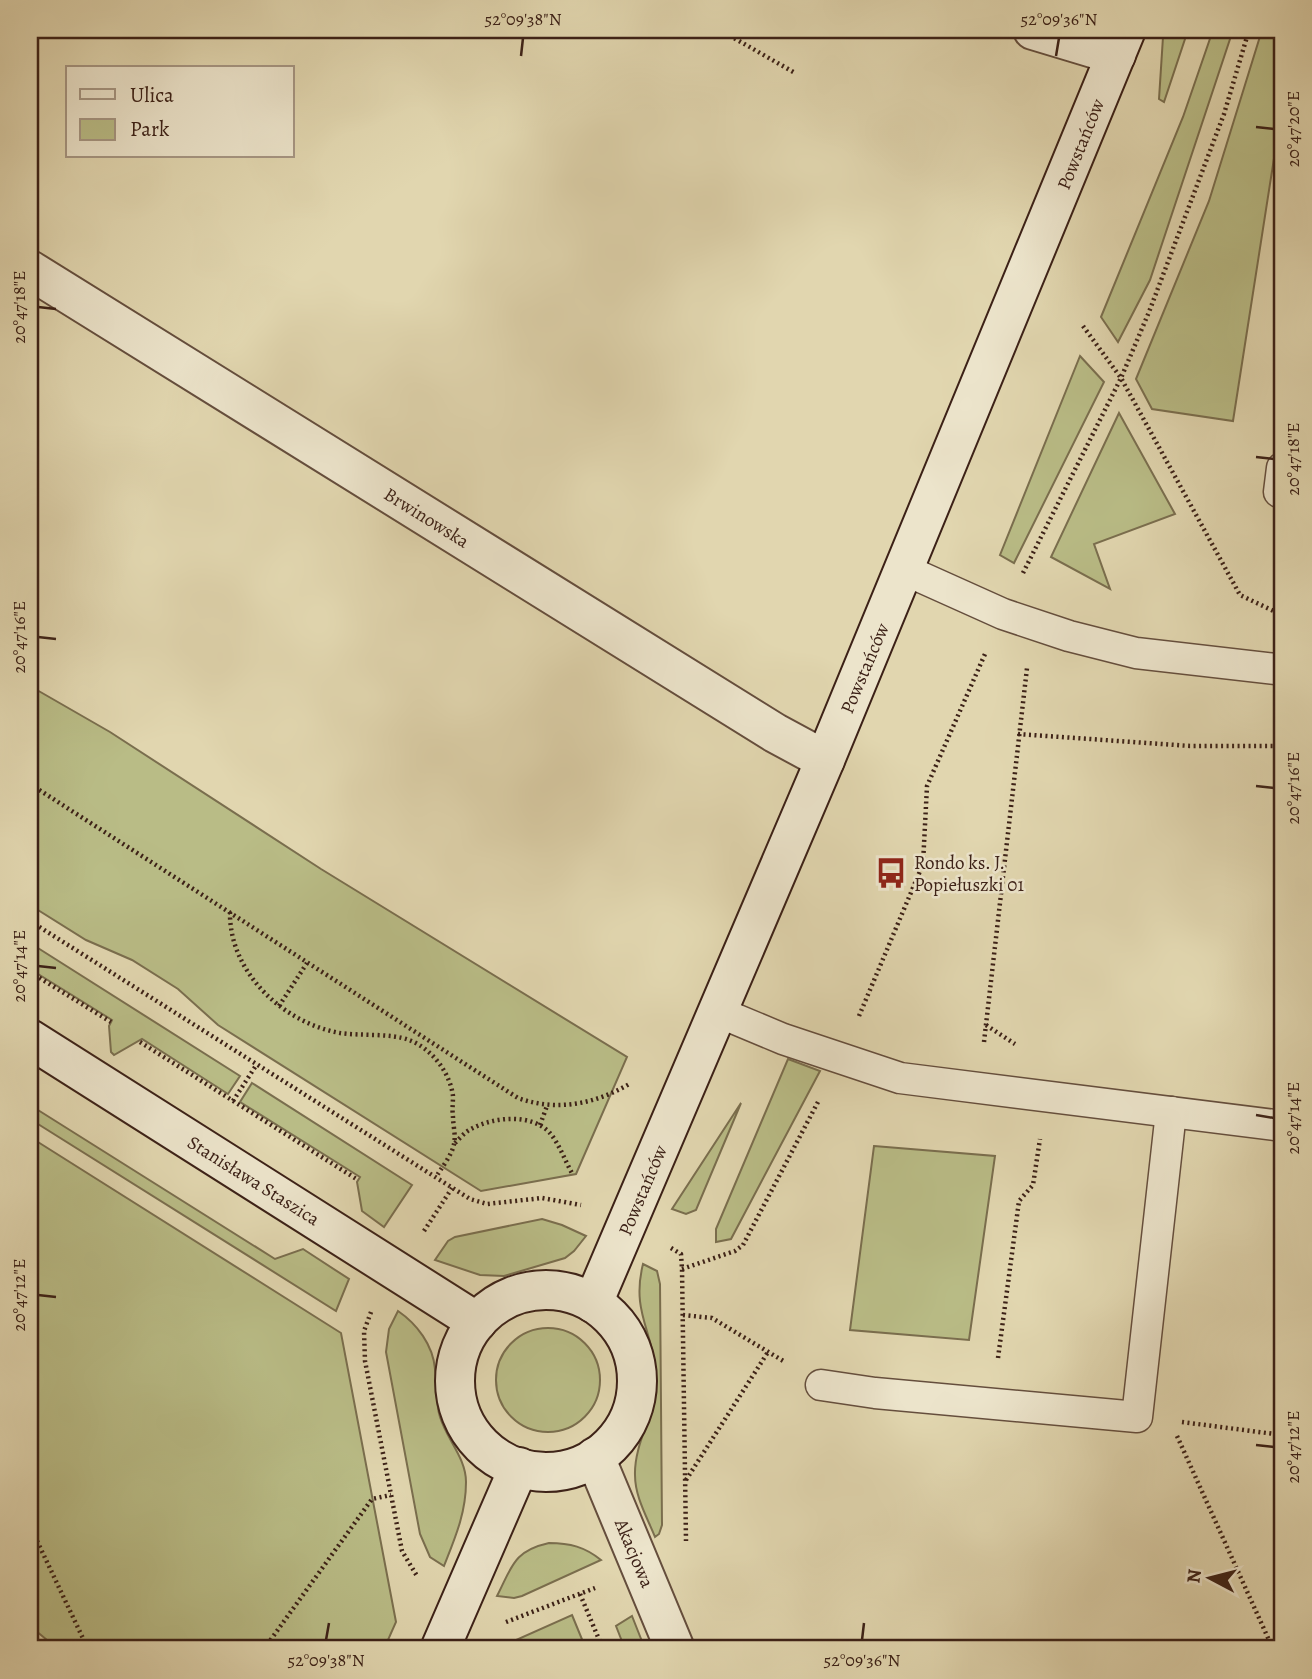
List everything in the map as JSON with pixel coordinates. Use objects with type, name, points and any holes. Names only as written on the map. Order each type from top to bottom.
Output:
[{"type":"street","points":[[1033,30],[1121,42]]},
{"type":"street","name":"Powstańców","points":[[593,1303],[905,570],[1121,42]]},
{"type":"street","name":"Brwinowska","points":[[30,270],[775,733],[825,760]]},
{"type":"street","name":"Stanisława Staszica","points":[[30,1039],[477,1322]]},
{"type":"street","points":[[541,1290],[559,1291],[593,1303],[606,1312],[627,1339],[637,1371],[635,1404],[629,1420],[608,1447],[577,1466],[558,1471],[532,1471],[502,1461],[475,1438],[459,1406],[455,1388],[456,1371],[466,1337],[490,1310],[506,1300],[541,1290]]},
{"type":"street","name":"Akacjowa","points":[[595,1457],[675,1649]]},
{"type":"street","points":[[440,1649],[519,1467]]},
{"type":"lane","points":[[1282,468],[1279,492],[1282,493]]},
{"type":"lane","points":[[905,570],[1003,614],[1069,636],[1136,653],[1276,669],[1282,667]]},
{"type":"lane","points":[[716,1011],[782,1039],[900,1078],[1282,1126]]},
{"type":"lane","points":[[821,1385],[875,1393],[1137,1418],[1171,1112]]},
{"type":"path","points":[[720,30],[795,73]]},
{"type":"path","points":[[1020,579],[1121,378],[1149,312],[1224,114],[1249,30]]},
{"type":"path","points":[[1083,326],[1121,378],[1240,595],[1282,615]]},
{"type":"path","points":[[685,1550],[682,1269],[735,1251],[743,1245],[841,1057],[923,863],[927,786],[990,644]]},
{"type":"path","points":[[979,1088],[1028,661]]},
{"type":"path","points":[[1018,734],[1191,746],[1282,746]]},
{"type":"path","points":[[30,785],[518,1098],[547,1105],[580,1104],[623,1088],[640,1078]]},
{"type":"path","points":[[230,912],[230,931],[245,966],[260,988],[279,1006],[315,1026],[361,1036],[411,1040],[441,1065],[449,1079],[453,1096],[454,1143]]},
{"type":"path","points":[[30,921],[470,1199],[488,1204],[542,1198],[586,1207]]},
{"type":"path","points":[[279,1006],[307,962]]},
{"type":"path","points":[[30,972],[111,1022]]},
{"type":"path","points":[[140,1042],[358,1180]]},
{"type":"path","points":[[426,1050],[432,1042]]},
{"type":"path","points":[[233,1101],[257,1064]]},
{"type":"path","points":[[991,1404],[1019,1201],[1033,1185],[1045,1097]]},
{"type":"path","points":[[540,1125],[547,1105]]},
{"type":"path","points":[[436,1177],[454,1143],[469,1130],[484,1123],[512,1119],[530,1121],[548,1132],[573,1175]]},
{"type":"path","points":[[422,1234],[452,1188]]},
{"type":"path","points":[[376,1304],[366,1321],[363,1344],[401,1551],[412,1570],[425,1583]]},
{"type":"path","points":[[683,1315],[712,1318],[821,1385]]},
{"type":"path","points":[[686,1481],[768,1352]]},
{"type":"path","points":[[1137,1418],[1282,1435]]},
{"type":"path","points":[[1170,1421],[1273,1649]]},
{"type":"path","points":[[264,1649],[372,1499],[391,1495]]},
{"type":"path","points":[[30,1526],[88,1649]]},
{"type":"path","points":[[498,1619],[507,1622],[580,1594],[603,1649]]},
{"type":"green space","points":[[1165,30],[1188,30],[1164,102],[1159,99]]},
{"type":"green space","points":[[1213,30],[1233,30],[1150,280],[1118,342],[1101,317],[1183,117]]},
{"type":"green space","points":[[1262,30],[1282,30],[1282,107],[1233,421],[1152,409],[1136,379],[1209,201]]},
{"type":"green space","points":[[1080,356],[1104,382],[1014,563],[1000,555]]},
{"type":"green space","points":[[1119,413],[1175,514],[1094,544],[1110,589],[1051,557]]},
{"type":"green space","points":[[30,686],[110,732],[321,869],[627,1057],[576,1174],[481,1191],[218,1025],[178,989],[132,960],[86,940],[30,905]]},
{"type":"green space","points":[[30,943],[240,1076],[228,1094],[142,1039],[114,1055],[111,1052],[109,1026],[112,1020],[30,969]]},
{"type":"green space","points":[[788,1059],[820,1071],[731,1239],[716,1242],[716,1229]]},
{"type":"green space","points":[[252,1083],[412,1185],[384,1227],[362,1211],[357,1182],[360,1177],[240,1102]]},
{"type":"green space","points":[[741,1103],[696,1210],[686,1214],[672,1209]]},
{"type":"green space","points":[[30,1105],[275,1259],[303,1249],[349,1279],[336,1311],[30,1119]]},
{"type":"green space","points":[[30,1137],[341,1333],[396,1622],[384,1649],[58,1649],[30,1626]]},
{"type":"green space","points":[[874,1146],[995,1156],[969,1340],[850,1330]]},
{"type":"green space","points":[[542,1219],[586,1236],[565,1258],[504,1276],[480,1275],[435,1260],[448,1241],[455,1237]]},
{"type":"green space","points":[[643,1264],[657,1271],[660,1284],[662,1525],[655,1537],[639,1499],[635,1475],[638,1450],[656,1388],[654,1359],[641,1308],[640,1281]]},
{"type":"green space","points":[[398,1311],[418,1329],[431,1352],[440,1417],[465,1473],[466,1493],[462,1515],[444,1566],[430,1557],[420,1534],[386,1352],[389,1329]]},
{"type":"green space","points":[[548,1328],[568,1332],[585,1343],[596,1360],[600,1380],[596,1400],[585,1417],[568,1428],[548,1432],[528,1428],[511,1417],[500,1400],[496,1380],[500,1360],[511,1343],[528,1332]]},
{"type":"green space","points":[[549,1543],[577,1547],[601,1560],[522,1596],[497,1596],[515,1562],[528,1551]]},
{"type":"green space","points":[[572,1615],[586,1649],[496,1649]]},
{"type":"green space","points":[[632,1616],[645,1649],[625,1649],[616,1626]]},
{"type":"place","name":"Rondo ks. J. Popiełuszki 01","points":[[891,873]]}]
